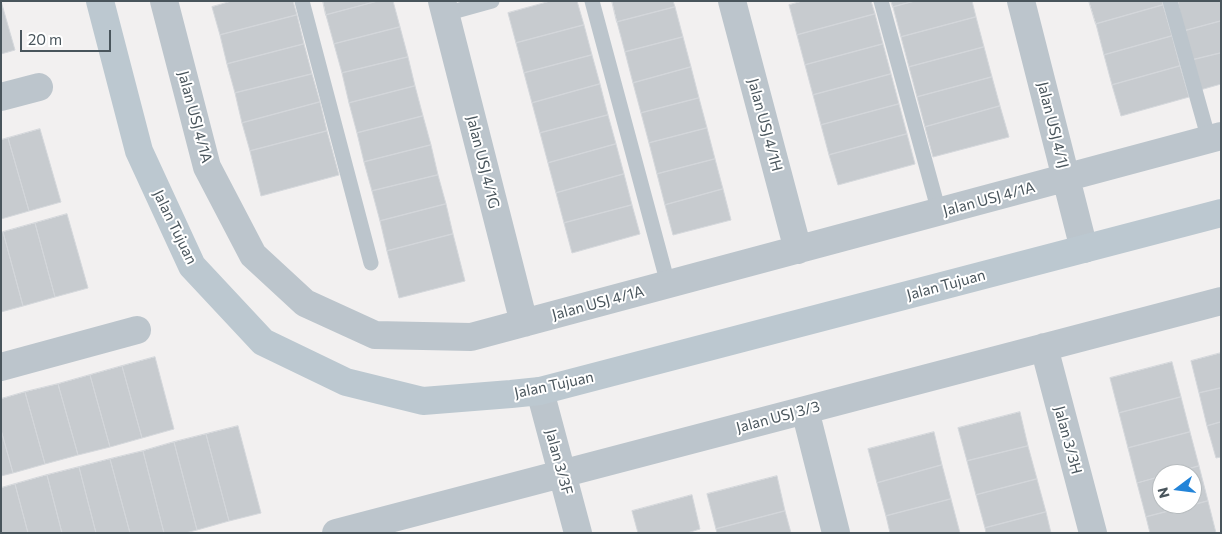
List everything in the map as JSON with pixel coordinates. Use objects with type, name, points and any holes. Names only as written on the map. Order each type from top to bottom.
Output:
[{"type":"street","name":"Jalan Tujuan","points":[[100,1],[139,151],[192,266],[263,342],[346,382],[424,401],[540,390],[1221,213]]},
{"type":"street","name":"Jalan USJ 4/1A","points":[[164,1],[207,167],[253,255],[305,303],[375,335],[471,337],[1215,138]]},
{"type":"street","name":"Jalan USJ 4/1H","points":[[732,1],[798,250]]},
{"type":"street","name":"Jalan USJ 4/1J","points":[[1021,1],[1084,249]]},
{"type":"street","name":"Jalan USJ 4/1G","points":[[444,8],[524,323]]},
{"type":"street","points":[[1,96],[39,86]]},
{"type":"street","name":"Jalan USJ 3/3","points":[[336,533],[1221,301]]},
{"type":"street","points":[[1,367],[137,330]]},
{"type":"street","name":"Jalan 3/3H","points":[[1044,347],[1093,533]]},
{"type":"street","name":"Jalan 3/3F","points":[[540,390],[578,533]]},
{"type":"street","points":[[805,410],[836,533]]},
{"type":"lane","points":[[302,1],[371,263]]},
{"type":"lane","points":[[444,8],[492,1]]},
{"type":"lane","points":[[592,1],[668,284]]},
{"type":"lane","points":[[880,1],[939,212]]},
{"type":"lane","points":[[1170,1],[1215,138]]},
{"type":"building","points":[[1,1],[15,50],[1,54]]},
{"type":"building","points":[[232,1],[293,1],[297,15],[220,35],[212,7]]},
{"type":"building","points":[[323,1],[378,1],[326,15]]},
{"type":"building","points":[[378,1],[393,1],[400,27],[334,44],[326,15]]},
{"type":"building","points":[[551,1],[577,1],[584,25],[516,43],[508,13]]},
{"type":"building","points":[[612,1],[673,1],[675,7],[617,22]]},
{"type":"building","points":[[803,1],[871,1],[875,14],[797,35],[789,5]]},
{"type":"building","points":[[891,1],[915,1],[893,7]]},
{"type":"building","points":[[915,1],[972,1],[976,17],[901,37],[893,7]]},
{"type":"building","points":[[1089,1],[1162,1],[1163,5],[1096,24]]},
{"type":"building","points":[[1178,1],[1221,1],[1221,21],[1184,31]]},
{"type":"building","points":[[1163,5],[1172,36],[1104,55],[1096,24]]},
{"type":"building","points":[[675,7],[683,37],[625,52],[617,22]]},
{"type":"building","points":[[875,14],[883,44],[805,65],[797,35]]},
{"type":"building","points":[[297,15],[304,44],[227,64],[220,35]]},
{"type":"building","points":[[976,17],[984,47],[909,67],[901,37]]},
{"type":"building","points":[[1221,21],[1221,53],[1192,60],[1184,31]]},
{"type":"building","points":[[584,25],[592,55],[524,73],[516,43]]},
{"type":"building","points":[[400,27],[408,57],[342,73],[334,44]]},
{"type":"building","points":[[1172,36],[1180,66],[1112,85],[1104,55]]},
{"type":"building","points":[[683,37],[691,67],[633,83],[625,52]]},
{"type":"building","points":[[304,44],[312,74],[235,93],[227,64]]},
{"type":"building","points":[[883,44],[891,74],[813,95],[805,65]]},
{"type":"building","points":[[984,47],[992,77],[917,97],[909,67]]},
{"type":"building","points":[[1221,53],[1221,84],[1200,90],[1192,60]]},
{"type":"building","points":[[592,55],[600,84],[532,103],[524,73]]},
{"type":"building","points":[[408,57],[415,86],[349,103],[342,73]]},
{"type":"building","points":[[1180,66],[1189,97],[1121,116],[1112,85]]},
{"type":"building","points":[[691,67],[699,98],[641,113],[633,83]]},
{"type":"building","points":[[312,74],[320,102],[242,123],[235,93]]},
{"type":"building","points":[[891,74],[899,104],[821,125],[813,95]]},
{"type":"building","points":[[992,77],[1000,106],[925,127],[917,97]]},
{"type":"building","points":[[600,84],[608,115],[540,133],[532,103]]},
{"type":"building","points":[[415,86],[423,116],[357,133],[349,103]]},
{"type":"building","points":[[699,98],[707,128],[649,143],[641,113]]},
{"type":"building","points":[[320,102],[327,131],[250,151],[242,123]]},
{"type":"building","points":[[899,104],[907,134],[829,155],[821,125]]},
{"type":"building","points":[[1000,106],[1009,137],[933,157],[925,127]]},
{"type":"building","points":[[608,115],[616,144],[548,163],[540,133]]},
{"type":"building","points":[[423,116],[431,145],[364,162],[357,133]]},
{"type":"building","points":[[707,128],[715,159],[657,174],[649,143]]},
{"type":"building","points":[[40,129],[61,202],[29,211],[8,138]]},
{"type":"building","points":[[327,131],[339,175],[261,196],[250,151]]},
{"type":"building","points":[[907,134],[915,164],[838,185],[829,155]]},
{"type":"building","points":[[8,138],[29,211],[1,219],[1,140]]},
{"type":"building","points":[[616,144],[624,174],[556,193],[548,163]]},
{"type":"building","points":[[431,145],[438,175],[372,191],[364,162]]},
{"type":"building","points":[[715,159],[723,189],[665,205],[657,174]]},
{"type":"building","points":[[624,174],[632,205],[564,223],[556,193]]},
{"type":"building","points":[[438,175],[446,204],[380,221],[372,191]]},
{"type":"building","points":[[723,189],[731,220],[673,235],[665,205]]},
{"type":"building","points":[[446,204],[453,234],[387,251],[380,221]]},
{"type":"building","points":[[632,205],[640,234],[572,253],[564,223]]},
{"type":"building","points":[[67,214],[88,288],[55,297],[35,223]]},
{"type":"building","points":[[35,223],[55,297],[23,306],[3,232]]},
{"type":"building","points":[[1,232],[3,232],[23,306],[1,312]]},
{"type":"building","points":[[453,234],[465,281],[399,298],[387,251]]},
{"type":"building","points":[[1221,353],[1221,388],[1199,393],[1191,361]]},
{"type":"building","points":[[155,357],[174,429],[142,438],[122,366]]},
{"type":"building","points":[[1172,362],[1181,397],[1119,413],[1110,378]]},
{"type":"building","points":[[122,366],[142,438],[110,447],[90,375]]},
{"type":"building","points":[[90,375],[110,447],[78,455],[58,384]]},
{"type":"building","points":[[58,384],[78,455],[45,464],[25,392]]},
{"type":"building","points":[[1221,388],[1221,422],[1207,426],[1199,393]]},
{"type":"building","points":[[25,392],[45,464],[13,473],[1,430],[1,399]]},
{"type":"building","points":[[1181,397],[1190,432],[1128,448],[1119,413]]},
{"type":"building","points":[[1020,412],[1028,446],[967,461],[958,428]]},
{"type":"building","points":[[1221,422],[1221,457],[1216,458],[1207,426]]},
{"type":"building","points":[[238,426],[261,513],[229,521],[206,434]]},
{"type":"building","points":[[1,430],[13,473],[1,476]]},
{"type":"building","points":[[934,432],[942,465],[877,483],[868,449]]},
{"type":"building","points":[[1190,432],[1198,464],[1152,464],[1152,479],[1137,483],[1128,448]]},
{"type":"building","points":[[206,434],[229,521],[197,530],[174,442]]},
{"type":"building","points":[[174,442],[197,530],[185,533],[164,533],[143,451]]},
{"type":"building","points":[[1028,446],[1037,479],[976,495],[967,461]]},
{"type":"building","points":[[143,451],[164,533],[130,533],[110,459]]},
{"type":"building","points":[[110,459],[130,533],[96,533],[79,467]]},
{"type":"building","points":[[942,465],[951,499],[886,516],[877,483]]},
{"type":"building","points":[[79,467],[96,533],[62,533],[47,475]]},
{"type":"building","points":[[47,475],[62,533],[28,533],[15,484]]},
{"type":"building","points":[[777,476],[785,511],[716,529],[707,494]]},
{"type":"building","points":[[1202,478],[1208,501],[1202,503]]},
{"type":"building","points":[[1037,479],[1046,512],[985,528],[976,495]]},
{"type":"building","points":[[1152,479],[1152,514],[1158,514],[1146,517],[1137,483]]},
{"type":"building","points":[[15,484],[28,533],[1,533],[1,488]]},
{"type":"building","points":[[692,495],[700,529],[687,533],[638,533],[632,511]]},
{"type":"building","points":[[951,499],[960,533],[890,533],[886,516]]},
{"type":"building","points":[[1208,501],[1216,533],[1150,533],[1146,517],[1158,514],[1202,514],[1202,503]]},
{"type":"building","points":[[785,511],[791,533],[717,533],[716,529]]},
{"type":"building","points":[[1046,512],[1051,533],[986,533],[985,528]]}]
